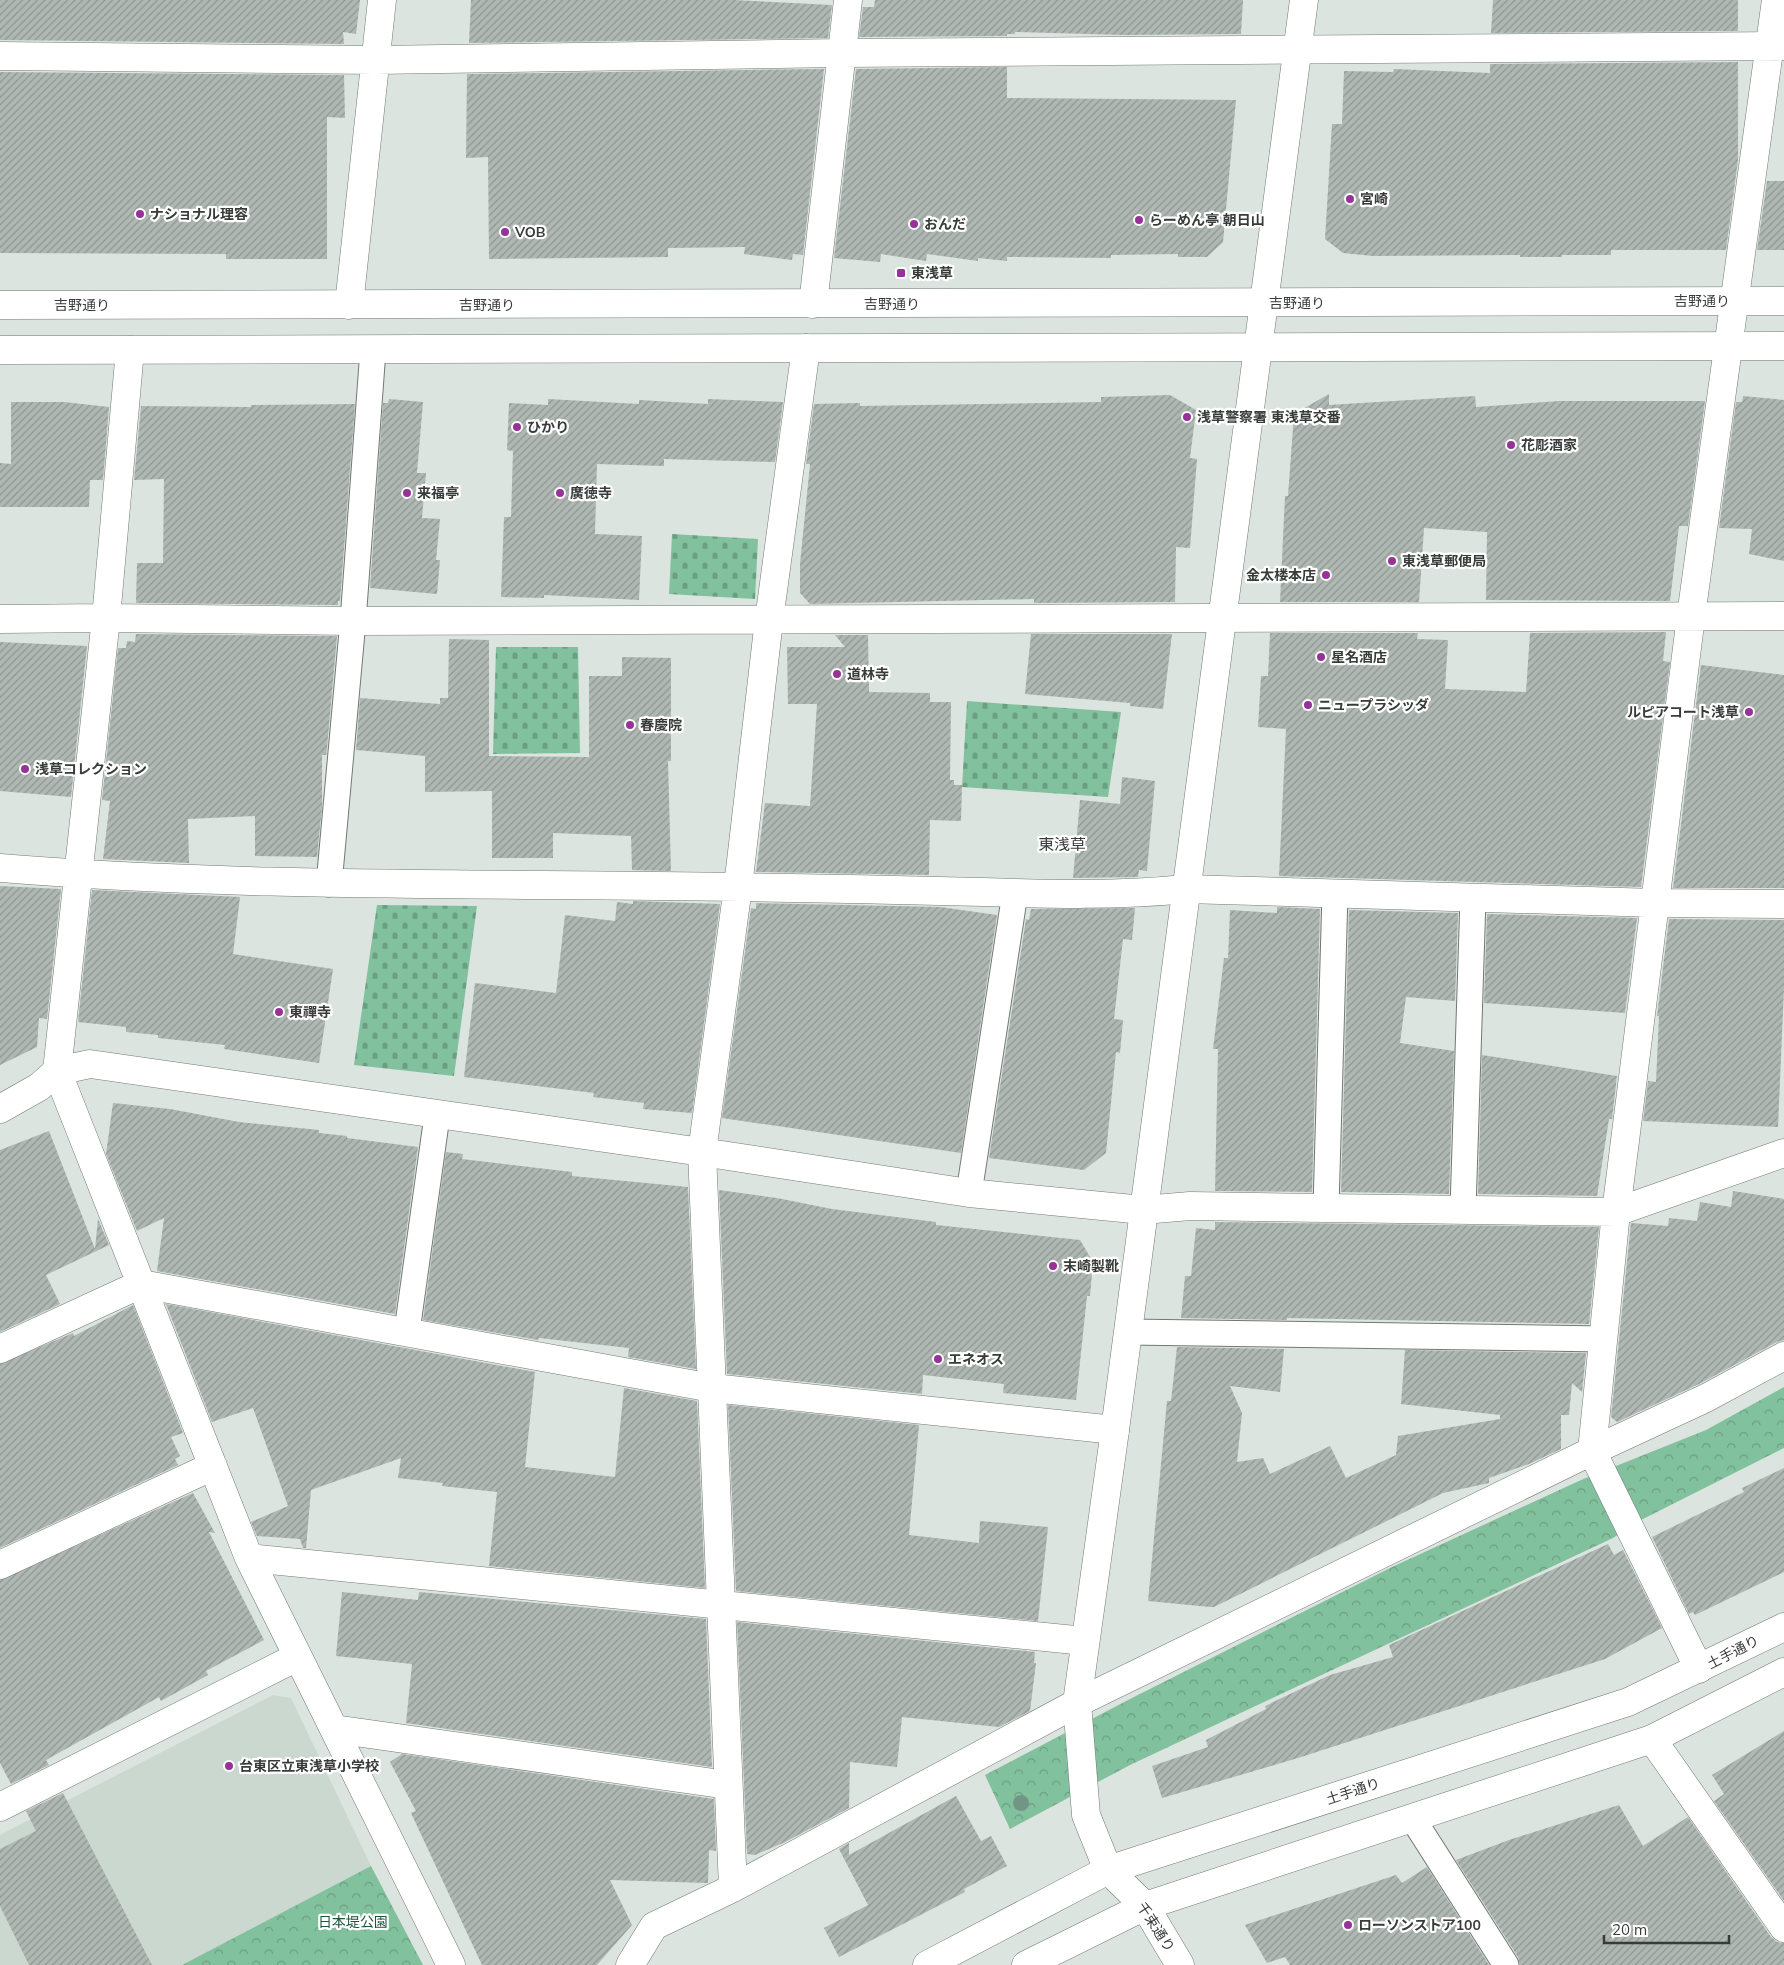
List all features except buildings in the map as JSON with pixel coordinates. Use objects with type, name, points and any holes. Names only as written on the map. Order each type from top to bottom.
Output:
[{"type":"street","points":[[349,306],[382,0]]},
{"type":"street","points":[[813,304],[848,0]]},
{"type":"street","points":[[1108,1870],[1086,1815],[1077,1703],[1115,1430],[1304,0]]},
{"type":"street","points":[[1699,1669],[1592,1451],[1616,1212],[1691,616],[1735,301],[1777,46],[1776,0]]},
{"type":"street","points":[[0,56],[375,60],[841,53],[1777,46]]},
{"type":"street","name":"吉野通り","points":[[0,305],[349,306],[1784,301]]},
{"type":"street","points":[[0,350],[1784,346]]},
{"type":"street","points":[[733,1888],[702,1152],[738,887],[769,620],[806,348]]},
{"type":"street","points":[[130,350],[106,618],[57,1071],[249,1558],[451,1965]]},
{"type":"street","points":[[0,619],[106,618],[353,621],[1784,616]]},
{"type":"street","points":[[0,868],[78,874],[329,884],[738,887],[1015,893],[1145,893],[1186,889],[1655,903],[1784,904]]},
{"type":"street","points":[[0,1109],[39,1088],[57,1071],[90,1064],[437,1116],[702,1152],[968,1193],[1143,1210],[1190,1206],[1616,1212],[1784,1153]]},
{"type":"street","points":[[0,1349],[141,1284],[712,1388],[1115,1430]]},
{"type":"street","points":[[630,1965],[654,1926],[733,1888],[1077,1703],[1592,1451],[1706,1398],[1784,1356]]},
{"type":"street","points":[[0,1565],[213,1466]]},
{"type":"street","points":[[249,1558],[1085,1641]]},
{"type":"street","name":"土手通り","points":[[927,1965],[1108,1870],[1628,1702],[1784,1626]]},
{"type":"street","points":[[0,1807],[297,1657]]},
{"type":"street","points":[[1026,1965],[1145,1906],[1652,1739],[1784,1672]]},
{"type":"street","points":[[334,1729],[728,1785]]},
{"type":"street","points":[[1652,1739],[1784,1928]]},
{"type":"street","name":"千束通り","points":[[1108,1870],[1145,1906],[1180,1965]]},
{"type":"lane","points":[[329,884],[353,621],[373,350]]},
{"type":"lane","points":[[968,1193],[1015,893]]},
{"type":"lane","points":[[1326,1207],[1335,894]]},
{"type":"lane","points":[[1463,1209],[1473,898]]},
{"type":"lane","points":[[407,1331],[437,1116]]},
{"type":"lane","points":[[1128,1332],[1603,1339]]},
{"type":"lane","points":[[1413,1819],[1506,1965]]},
{"type":"shaded area","name":"台東区立東浅草小学校","points":[[273,1695],[291,1698],[371,1866],[182,1965],[0,1965],[0,1835]]},
{"type":"green space","points":[[672,534],[758,539],[755,599],[669,594]]},
{"type":"green space","points":[[496,647],[578,647],[580,753],[493,754]]},
{"type":"green space","points":[[967,701],[1121,712],[1108,797],[962,787]]},
{"type":"green space","points":[[377,905],[477,906],[454,1076],[354,1065]]},
{"type":"green space","points":[[1784,1387],[1784,1448],[1641,1520],[1613,1538],[1130,1765],[1010,1829],[985,1775],[1128,1700],[1392,1567],[1581,1480],[1706,1430]]},
{"type":"green space","name":"日本堤公園","points":[[371,1866],[423,1965],[182,1965]]},
{"type":"place","name":"宮崎","points":[[1350,199]]},
{"type":"place","name":"ナショナル理容","points":[[140,214]]},
{"type":"place","name":"らーめん亭 朝日山","points":[[1139,220]]},
{"type":"place","name":"おんだ","points":[[914,224]]},
{"type":"place","name":"VOB","points":[[505,232]]},
{"type":"place","name":"東浅草","points":[[901,273]]},
{"type":"place","name":"浅草警察署 東浅草交番","points":[[1187,417]]},
{"type":"place","name":"ひかり","points":[[517,427]]},
{"type":"place","name":"花彫酒家","points":[[1511,445]]},
{"type":"place","name":"来福亭","points":[[407,493]]},
{"type":"place","name":"廣徳寺","points":[[560,493]]},
{"type":"place","name":"東浅草郵便局","points":[[1392,561]]},
{"type":"place","name":"金太楼本店","points":[[1326,575]]},
{"type":"place","name":"星名酒店","points":[[1321,657]]},
{"type":"place","name":"道林寺","points":[[837,674]]},
{"type":"place","name":"ニュープラシッダ","points":[[1308,705]]},
{"type":"place","name":"ルピアコート浅草","points":[[1749,712]]},
{"type":"place","name":"春慶院","points":[[630,725]]},
{"type":"place","name":"浅草コレクション","points":[[25,769]]},
{"type":"place","name":"東禪寺","points":[[279,1012]]},
{"type":"place","name":"末崎製靴","points":[[1053,1266]]},
{"type":"place","name":"エネオス","points":[[938,1359]]},
{"type":"place","name":"台東区立東浅草小学校","points":[[229,1766]]},
{"type":"place","name":"ローソンストア100","points":[[1348,1925]]},
{"type":"district","name":"東浅草","points":[[1062,844]]}]
